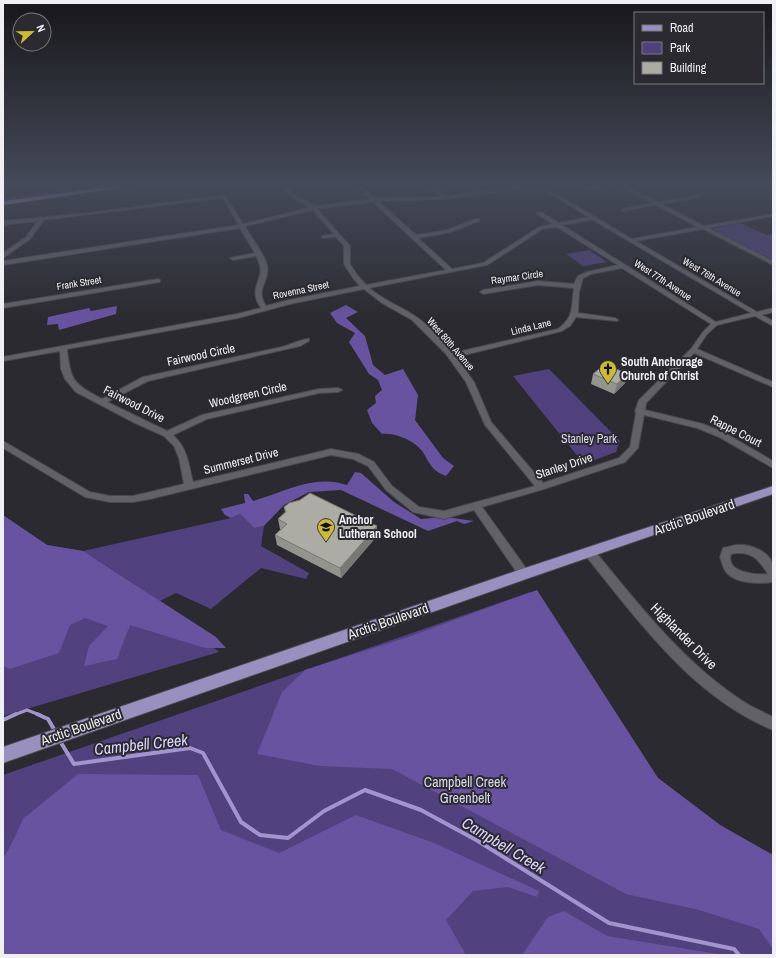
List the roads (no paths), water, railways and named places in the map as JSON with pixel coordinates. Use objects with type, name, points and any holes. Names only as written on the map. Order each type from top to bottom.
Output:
[{"type":"main road","name":"Arctic Boulevard","points":[[7,754],[524,574],[773,490]]},
{"type":"street","points":[[3,256],[28,238],[34,230]]},
{"type":"street","points":[[3,263],[218,230]]},
{"type":"street","points":[[244,230],[264,264],[265,270],[256,294],[257,300],[264,308]]},
{"type":"street","name":"West 80th Avenue","points":[[332,230],[347,246],[348,251],[345,258],[347,266],[365,287],[385,303],[416,319],[450,356],[469,380],[488,423],[541,487]]},
{"type":"street","points":[[407,230],[450,270]]},
{"type":"street","points":[[415,237],[452,230]]},
{"type":"street","name":"Rovenna Street","points":[[3,359],[238,316],[264,308],[485,264],[538,230]]},
{"type":"street","name":"West 77th Avenue","points":[[566,230],[715,324]]},
{"type":"street","name":"West 76th Avenue","points":[[614,230],[773,324]]},
{"type":"street","points":[[632,240],[695,230]]},
{"type":"street","points":[[708,230],[773,263]]},
{"type":"street","points":[[324,237],[337,235]]},
{"type":"street","points":[[232,258],[258,254]]},
{"type":"street","points":[[615,320],[575,315],[577,286],[580,277],[584,275],[624,266]]},
{"type":"street","name":"Frank Street","points":[[3,306],[158,281]]},
{"type":"street","name":"Raymar Circle","points":[[483,292],[538,283],[577,286]]},
{"type":"street","points":[[715,324],[773,310]]},
{"type":"street","name":"Linda Lane","points":[[450,356],[560,330],[568,325],[575,315]]},
{"type":"street","name":"Stanley Drive","points":[[476,506],[541,487],[622,460],[634,448],[639,411],[642,402],[715,324]]},
{"type":"street","name":"Fairwood Circle","points":[[103,401],[146,379],[282,349],[307,340]]},
{"type":"street","name":"Fairwood Drive","points":[[63,348],[64,369],[69,379],[79,390],[103,401],[138,421],[167,434],[178,445],[189,486]]},
{"type":"street","points":[[692,350],[773,386]]},
{"type":"street","name":"Woodgreen Circle","points":[[167,434],[205,417],[319,391],[338,390]]},
{"type":"street","name":"Rappe Court","points":[[639,411],[700,426],[722,435],[773,465]]},
{"type":"street","name":"Summerset Drive","points":[[3,444],[88,494],[110,499],[133,499],[150,496],[331,452],[355,456],[372,464],[389,488],[416,510],[444,515],[476,506]]},
{"type":"street","points":[[476,506],[524,574]]},
{"type":"street","points":[[773,574],[767,564],[753,550],[740,547],[727,551],[725,557],[731,569],[748,577],[760,580],[773,578]]},
{"type":"street","name":"Highlander Drive","points":[[589,552],[649,624],[687,664],[733,702],[773,724]]},
{"type":"waterway","name":"Campbell Creek","points":[[14,715],[27,710],[40,715]]},
{"type":"waterway","name":"Campbell Creek","points":[[3,720],[16,714]]},
{"type":"waterway","name":"Campbell Creek","points":[[37,714],[48,719],[55,731]]},
{"type":"waterway","name":"Campbell Creek","points":[[60,741],[74,764],[190,748],[203,753],[241,822],[260,835],[288,838],[324,811],[365,790],[421,810],[478,841],[609,923],[734,949],[739,955]]},
{"type":"place","name":"South Anchorage Church of Christ","points":[[608,384]]},
{"type":"place","name":"Anchor Lutheran School","points":[[326,542]]},
{"type":"park label","name":"Stanley Park","points":[[589,439]]},
{"type":"park label","name":"Campbell Creek Greenbelt","points":[[465,790]]}]
